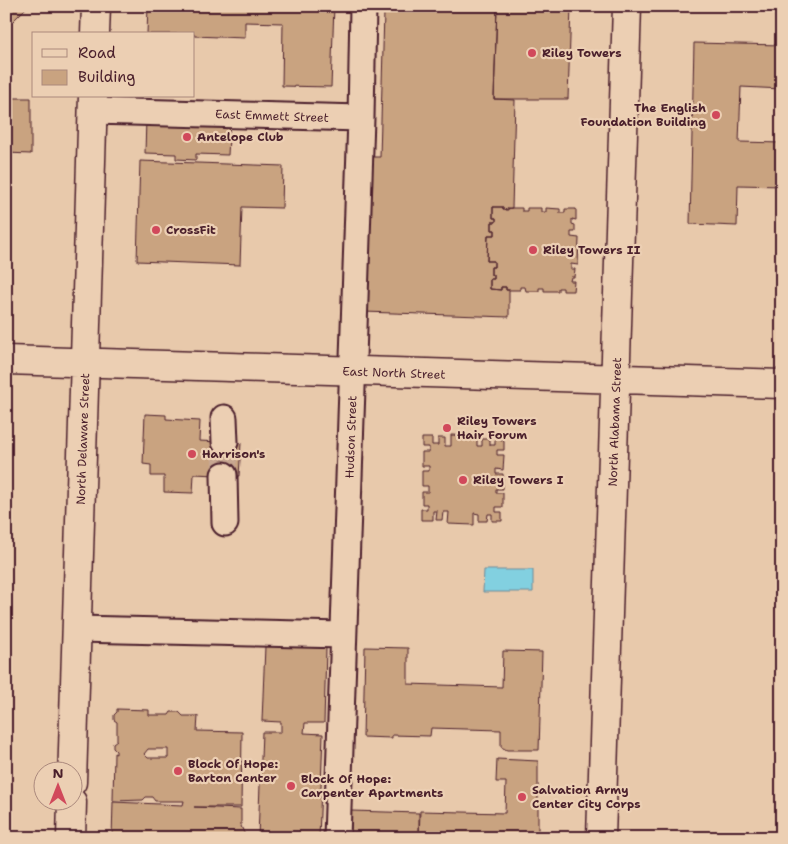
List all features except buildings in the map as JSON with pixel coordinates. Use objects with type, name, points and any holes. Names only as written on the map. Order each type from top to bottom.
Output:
[{"type":"main road","points":[[95,32],[96,6]]},
{"type":"main road","name":"North Alabama Street","points":[[601,838],[627,6]]},
{"type":"main road","name":"North Delaware Street","points":[[73,762],[93,103]]},
{"type":"main road","name":"East North Street","points":[[6,360],[782,384]]},
{"type":"main road","points":[[71,838],[72,812]]},
{"type":"street","name":"Hudson Street","points":[[337,838],[363,6]]},
{"type":"street","name":"East Emmett Street","points":[[93,103],[361,118]]},
{"type":"street","points":[[224,418],[225,442]]},
{"type":"street","points":[[224,475],[226,523]]},
{"type":"street","points":[[77,628],[343,635]]},
{"type":"water","points":[[484,570],[533,570],[533,592],[483,592]]},
{"type":"tunnel","points":[[224,475],[225,442]]},
{"type":"place","name":"Riley Towers","points":[[532,53]]},
{"type":"place","name":"The English Foundation Building","points":[[716,115]]},
{"type":"place","name":"Antelope Club","points":[[187,137]]},
{"type":"place","name":"CrossFit","points":[[156,230]]},
{"type":"place","name":"Riley Towers II","points":[[533,250]]},
{"type":"place","name":"Riley Towers Hair Forum","points":[[447,428]]},
{"type":"place","name":"Harrison's","points":[[192,454]]},
{"type":"place","name":"Riley Towers I","points":[[463,480]]},
{"type":"place","name":"Block Of Hope: Barton Center","points":[[178,771]]},
{"type":"place","name":"Block Of Hope: Carpenter Apartments","points":[[291,786]]},
{"type":"place","name":"Salvation Army Center City Corps","points":[[522,797]]}]
